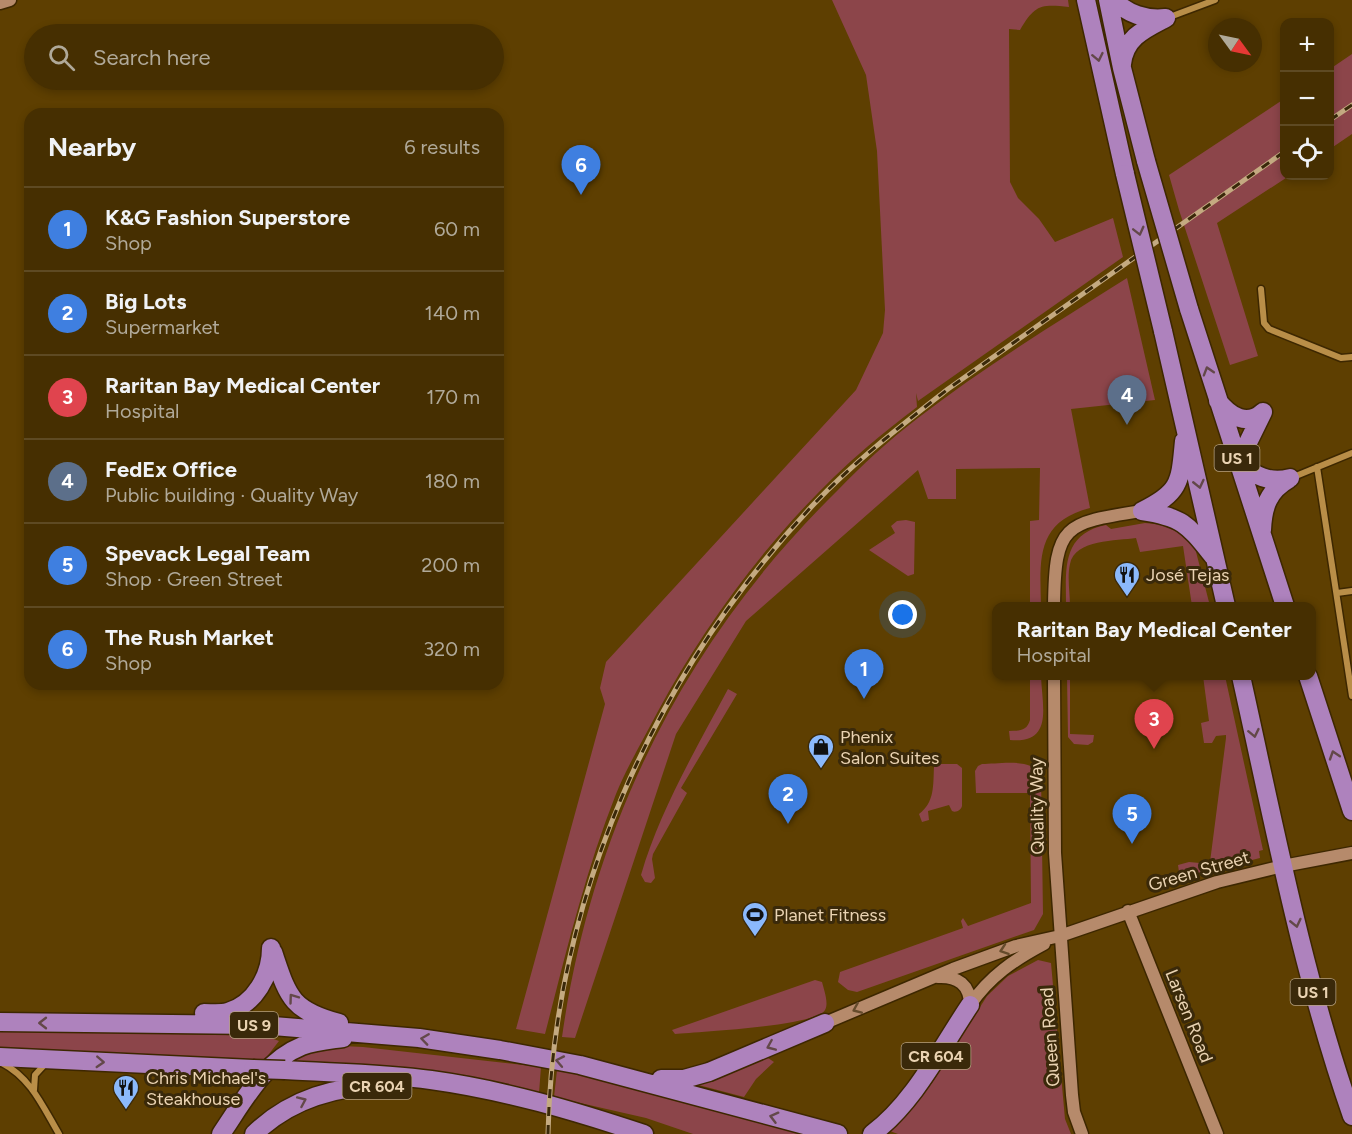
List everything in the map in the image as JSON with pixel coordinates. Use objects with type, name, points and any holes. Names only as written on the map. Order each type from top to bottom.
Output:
[{"type":"highway","name":"US 1","points":[[1086,0],[1225,602]]},
{"type":"highway","name":"US 1","points":[[1108,0],[1122,68],[1146,160],[1189,309],[1284,602]]},
{"type":"highway","points":[[1114,0],[1131,13],[1150,18],[1166,18]]},
{"type":"highway","points":[[1122,68],[1125,51],[1134,36],[1166,18]]},
{"type":"highway","points":[[1218,401],[1232,415],[1243,420],[1252,419],[1263,412],[1238,463],[1267,479],[1290,478]]},
{"type":"highway","points":[[1142,512],[1163,500],[1176,486],[1180,474],[1186,427]]},
{"type":"highway","points":[[1262,535],[1264,510],[1269,496],[1290,478]]},
{"type":"highway","points":[[1142,512],[1166,515],[1179,520],[1191,529],[1216,560]]},
{"type":"highway","name":"US 1","points":[[1242,680],[1312,987],[1352,1116]]},
{"type":"highway","points":[[1310,680],[1352,811]]},
{"type":"highway","points":[[123,1023],[175,1013],[222,1013],[237,1008],[261,986],[270,965],[272,948],[286,989],[302,1009],[320,1018],[384,1034]]},
{"type":"highway","name":"CR 604","points":[[872,1134],[896,1113],[908,1098],[970,1005]]},
{"type":"highway","name":"US 9","points":[[0,1022],[261,1025],[384,1034],[500,1050],[617,1074],[834,1133]]},
{"type":"highway","name":"CR 604","points":[[617,1074],[667,1080],[696,1077],[825,1023]]},
{"type":"highway","points":[[220,1134],[260,1078],[288,1053],[314,1042],[384,1034]]},
{"type":"highway","points":[[0,1057],[285,1070],[429,1080],[513,1096],[583,1114],[644,1134]]},
{"type":"highway","name":"CR 604","points":[[254,1134],[276,1116],[302,1101],[342,1089],[396,1085],[513,1096]]},
{"type":"street","points":[[0,3],[10,0]]},
{"type":"street","points":[[1166,18],[1215,0]]},
{"type":"street","points":[[1261,289],[1264,323],[1269,329],[1341,358],[1352,357]]},
{"type":"street","points":[[1290,478],[1351,454]]},
{"type":"street","points":[[1317,467],[1352,696]]},
{"type":"street","points":[[1054,602],[1056,558],[1060,546],[1072,529],[1091,520],[1142,512]]},
{"type":"street","points":[[1337,593],[1352,591]]},
{"type":"street","name":"Quality Way","points":[[1054,680],[1054,835],[1060,936]]},
{"type":"street","name":"Green Street","points":[[825,1023],[934,977],[1016,946],[1060,936],[1193,889],[1283,866],[1352,853]]},
{"type":"street","name":"Larsen Road","points":[[1128,911],[1217,1134]]},
{"type":"street","name":"Green Street","points":[[970,1005],[987,982],[1003,968],[1060,936]]},
{"type":"street","name":"Queen Road","points":[[1060,936],[1073,1104],[1082,1134]]},
{"type":"street","points":[[934,977],[949,976],[961,982],[969,993],[970,1005]]},
{"type":"street","points":[[34,1091],[33,1080],[36,1073],[42,1066],[56,1059]]},
{"type":"street","points":[[0,1062],[18,1073],[34,1091],[59,1134]]},
{"type":"shaded area","points":[[832,0],[1068,0],[1069,7],[1039,8],[1030,15],[1020,30],[1009,29],[1010,182],[1018,198],[1039,219],[1055,242],[1113,218],[1123,257],[918,401],[916,393],[917,407],[836,475],[777,537],[750,571],[724,605],[678,677],[620,784],[585,883],[545,1034],[516,1029],[605,704],[600,688],[606,662],[856,390],[883,333],[885,310],[877,151],[866,75]]},
{"type":"shaded area","points":[[1352,54],[1352,134],[1334,146],[1334,72],[1334,66]]},
{"type":"shaded area","points":[[1280,102],[1280,180],[1283,180],[1217,223],[1258,356],[1230,365],[1169,175]]},
{"type":"shaded area","points":[[1127,278],[1155,400],[1071,409],[1090,508],[1072,514],[1050,533],[1044,545],[1040,574],[1041,602],[1030,602],[1030,521],[1039,520],[1040,468],[956,469],[956,499],[928,499],[918,470],[746,621],[676,734],[575,1038],[562,1037],[576,959],[596,884],[622,811],[654,741],[691,674],[734,610],[783,549],[846,481],[876,453],[943,399]]},
{"type":"shaded area","points":[[897,521],[915,522],[914,574],[908,576],[869,550],[895,533],[891,526]]},
{"type":"shaded area","points":[[1167,521],[1194,544],[1209,602],[1191,602],[1183,546],[1140,552],[1136,538],[1098,543],[1080,550],[1073,556],[1069,574],[1070,602],[1066,602],[1069,555],[1081,536],[1106,525],[1111,529],[1145,523],[1166,525]]},
{"type":"shaded area","points":[[1030,680],[1041,680],[1043,710],[1039,729],[1034,736],[1024,740],[1010,740],[1009,731],[1025,728],[1030,720]]},
{"type":"shaded area","points":[[1067,680],[1070,680],[1070,734],[1094,735],[1093,742],[1088,745],[1074,744],[1068,737]]},
{"type":"shaded area","points":[[1204,680],[1226,680],[1263,850],[1259,851],[1260,858],[1184,877],[1179,872],[1178,865],[1189,862],[1210,862],[1226,735],[1216,736],[1212,743],[1204,743],[1201,723],[1209,721]]},
{"type":"shaded area","points":[[728,689],[737,694],[681,788],[687,793],[653,854],[655,878],[651,883],[645,882],[641,875],[658,828],[680,780]]},
{"type":"shaded area","points":[[939,764],[957,764],[962,768],[962,806],[955,812],[949,805],[928,811],[929,820],[922,822],[919,814],[931,799],[934,767]]},
{"type":"shaded area","points":[[982,764],[1023,764],[1037,770],[1041,776],[1043,914],[1034,930],[857,992],[848,990],[838,982],[840,972],[963,928],[961,921],[963,918],[968,926],[1031,903],[1030,793],[976,793],[975,771]]},
{"type":"shaded area","points":[[1038,960],[1051,963],[1065,1119],[1071,1134],[898,1134],[887,1130],[932,1083],[987,996],[1008,976]]},
{"type":"shaded area","points":[[815,980],[822,982],[826,1000],[825,1010],[817,1016],[756,1027],[675,1034],[672,1030]]},
{"type":"shaded area","points":[[0,1031],[226,1035],[271,1038],[279,1041],[262,1063],[0,1048]]},
{"type":"shaded area","points":[[322,1045],[363,1047],[541,1067],[539,1093],[287,1064],[291,1059]]},
{"type":"shaded area","points":[[761,1057],[774,1062],[756,1079],[744,1097],[691,1083]]},
{"type":"shaded area","points":[[557,1070],[595,1077],[807,1134],[693,1134],[646,1118],[554,1097]]},
{"type":"railway","points":[[1334,117],[1352,105]]},
{"type":"railway","points":[[548,1134],[554,1047],[569,961],[592,876],[623,795],[661,716],[706,641],[757,570],[830,488],[913,416],[1280,155]]},
{"type":"place","name":"The Rush Market","points":[[581,195]]},
{"type":"place","name":"FedEx Office","points":[[1127,425]]},
{"type":"place","name":"José Tejas","points":[[1127,598]]},
{"type":"place","name":"K&G Fashion Superstore","points":[[864,699]]},
{"type":"place","name":"Raritan Bay Medical Center","points":[[1154,749]]},
{"type":"place","name":"Phenix Salon Suites","points":[[821,770]]},
{"type":"place","name":"Big Lots","points":[[788,824]]},
{"type":"place","name":"Spevack Legal Team","points":[[1132,844]]},
{"type":"place","name":"Planet Fitness","points":[[755,938]]},
{"type":"place","name":"Chris Michael's Steakhouse","points":[[126,1111]]}]
